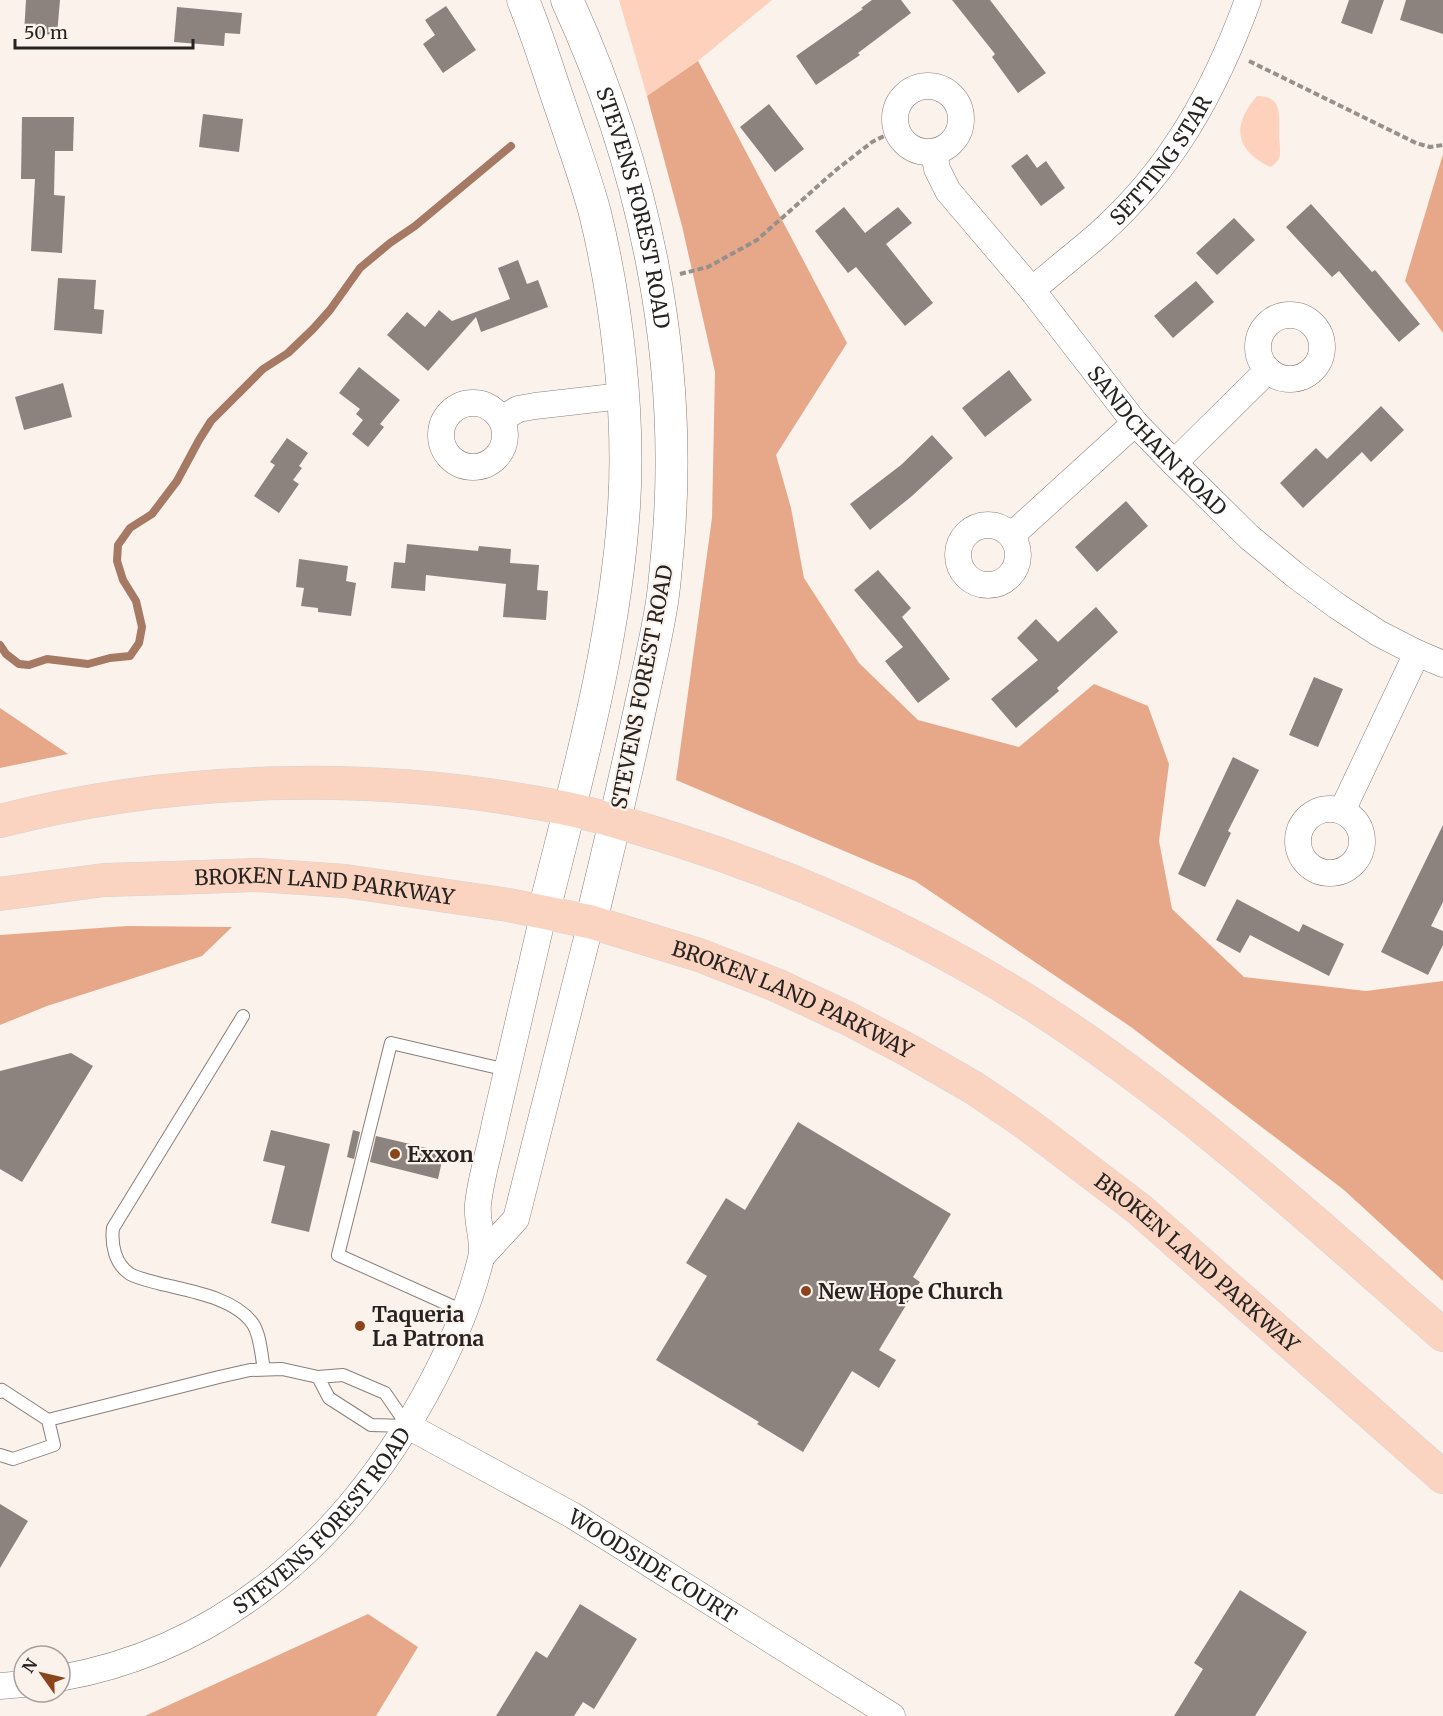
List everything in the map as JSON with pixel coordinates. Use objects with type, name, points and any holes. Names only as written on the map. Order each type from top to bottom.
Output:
[{"type":"main road","points":[[0,821],[106,799],[183,788],[279,784],[375,785],[461,791],[569,809],[616,821],[742,861],[820,892],[900,929],[969,966],[1087,1041],[1207,1130],[1443,1335]]},
{"type":"main road","name":"BROKEN LAND PARKWAY","points":[[0,894],[104,880],[258,875],[345,881],[544,911],[591,922],[699,955],[776,985],[878,1034],[974,1088],[1027,1124],[1139,1209],[1443,1477]]},
{"type":"street","name":"STEVENS FOREST ROAD","points":[[482,1256],[478,1206],[507,1070],[600,679],[615,593],[624,505],[622,396],[617,329],[595,213],[523,0]]},
{"type":"street","name":"STEVENS FOREST ROAD","points":[[72,1675],[120,1664],[195,1631],[260,1592],[311,1548],[379,1470],[408,1426],[434,1379],[463,1311],[482,1256],[516,1219],[616,821],[663,601],[671,511],[669,392],[655,278],[641,207],[614,117],[567,0]]},
{"type":"street","name":"SETTING STAR","points":[[1032,290],[1100,233],[1161,168],[1189,128],[1229,51],[1248,0]]},
{"type":"street","points":[[920,87],[934,87],[947,93],[956,102],[961,117],[958,133],[947,146],[934,152],[913,149],[902,140],[896,130],[895,119],[898,104],[908,93],[920,87]]},
{"type":"street","name":"SANDCHAIN ROAD","points":[[934,152],[937,169],[948,191],[1032,290],[1135,423],[1174,463],[1249,537],[1336,606],[1378,633],[1443,664]]},
{"type":"street","points":[[1174,463],[1268,370]]},
{"type":"street","points":[[502,419],[518,410],[622,396]]},
{"type":"street","points":[[1012,535],[1135,423]]},
{"type":"street","points":[[1342,811],[1417,653]]},
{"type":"street","name":"WOODSIDE COURT","points":[[408,1426],[572,1515],[892,1716]]},
{"type":"lane","points":[[243,1016],[113,1228],[112,1241],[120,1264],[130,1274],[148,1281],[208,1295],[238,1310],[252,1323],[258,1334],[264,1369]]},
{"type":"lane","points":[[463,1311],[338,1255],[391,1043],[507,1070]]},
{"type":"lane","points":[[48,1420],[250,1370],[282,1369],[318,1377],[343,1375],[385,1393],[408,1426]]},
{"type":"lane","points":[[318,1377],[329,1398],[371,1425],[408,1426]]},
{"type":"lane","points":[[0,1392],[2,1390],[48,1420],[54,1445],[13,1459],[0,1455]]},
{"type":"path","points":[[1229,51],[1416,143],[1430,147],[1443,145]]},
{"type":"path","points":[[655,278],[708,267],[757,240],[836,170],[872,142],[896,130]]},
{"type":"shaded area","points":[[619,0],[772,0],[698,61],[647,96]]},
{"type":"shaded area","points":[[698,61],[847,343],[776,455],[791,508],[804,578],[859,663],[918,720],[1019,747],[1094,684],[1148,706],[1169,764],[1159,841],[1172,909],[1244,977],[1366,991],[1443,981],[1443,1281],[1344,1190],[1131,1027],[915,881],[676,780],[712,518],[715,372],[682,226],[647,96]]},
{"type":"shaded area","points":[[1257,96],[1271,99],[1278,108],[1280,153],[1278,160],[1270,167],[1249,152],[1241,136],[1243,117]]},
{"type":"shaded area","points":[[1443,154],[1443,333],[1405,281]]},
{"type":"shaded area","points":[[0,708],[68,754],[0,768]]},
{"type":"shaded area","points":[[127,926],[232,927],[202,956],[47,1006],[0,1025],[0,935]]},
{"type":"shaded area","points":[[368,1614],[418,1647],[376,1716],[145,1716]]},
{"type":"building","points":[[26,0],[60,0],[57,35],[24,33]]},
{"type":"building","points":[[872,0],[901,0],[911,13],[858,53],[860,55],[816,85],[796,56],[863,9],[861,8]]},
{"type":"building","points":[[952,0],[990,0],[1046,73],[1018,93],[992,57],[995,54]]},
{"type":"building","points":[[1349,0],[1384,0],[1372,34],[1341,23]]},
{"type":"building","points":[[1406,0],[1443,0],[1443,34],[1400,20]]},
{"type":"building","points":[[446,6],[476,50],[443,73],[423,44],[435,35],[425,20]]},
{"type":"building","points":[[177,7],[242,13],[240,34],[225,33],[224,46],[174,42]]},
{"type":"building","points":[[769,104],[804,149],[775,172],[740,127]]},
{"type":"building","points":[[203,114],[243,119],[239,152],[199,147]]},
{"type":"building","points":[[22,117],[74,117],[73,151],[55,151],[54,195],[65,196],[62,253],[31,251],[35,179],[21,179]]},
{"type":"building","points":[[1027,154],[1037,168],[1046,161],[1065,188],[1041,206],[1011,166]]},
{"type":"building","points":[[1311,204],[1372,272],[1375,270],[1420,324],[1399,342],[1339,271],[1332,277],[1286,227]]},
{"type":"building","points":[[844,207],[865,233],[898,207],[912,223],[886,244],[933,303],[905,326],[856,267],[848,273],[815,231]]},
{"type":"building","points":[[1234,218],[1255,240],[1217,275],[1196,253]]},
{"type":"building","points":[[518,260],[527,284],[538,280],[548,307],[481,332],[476,317],[428,371],[387,335],[407,312],[425,327],[439,310],[452,321],[510,299],[498,268]]},
{"type":"building","points":[[58,278],[96,280],[94,309],[104,310],[102,334],[54,330]]},
{"type":"building","points":[[1196,281],[1214,302],[1173,338],[1154,316]]},
{"type":"building","points":[[359,367],[400,400],[380,424],[384,427],[368,447],[352,434],[363,420],[356,414],[360,409],[339,393]]},
{"type":"building","points":[[1009,370],[1032,400],[985,437],[962,408]]},
{"type":"building","points":[[63,383],[72,417],[24,430],[15,397]]},
{"type":"building","points":[[1381,406],[1404,430],[1371,462],[1362,452],[1303,508],[1280,483],[1316,448],[1327,459]]},
{"type":"building","points":[[932,435],[953,458],[912,496],[870,530],[850,504],[901,465]]},
{"type":"building","points":[[287,438],[308,453],[299,466],[302,468],[293,480],[299,484],[279,513],[254,496],[275,465],[270,462]]},
{"type":"building","points":[[1126,501],[1148,526],[1097,572],[1075,547]]},
{"type":"building","points":[[407,544],[478,551],[479,546],[511,549],[510,563],[539,565],[537,590],[548,591],[546,620],[503,617],[506,584],[426,575],[425,591],[391,588],[394,562],[405,563]]},
{"type":"building","points":[[299,559],[348,566],[346,581],[356,583],[351,616],[318,612],[318,608],[301,606],[304,588],[296,587]]},
{"type":"building","points":[[878,570],[911,608],[902,617],[950,679],[918,703],[885,661],[903,647],[854,590]]},
{"type":"building","points":[[1096,607],[1118,632],[1057,688],[1059,691],[1016,728],[991,699],[1038,660],[1017,638],[1036,619],[1058,642]]},
{"type":"building","points":[[1314,677],[1343,689],[1318,747],[1289,735]]},
{"type":"building","points":[[1233,757],[1259,770],[1228,831],[1231,833],[1205,887],[1178,874]]},
{"type":"building","points":[[1443,825],[1443,902],[1431,926],[1443,931],[1443,945],[1428,975],[1381,952]]},
{"type":"building","points":[[1237,899],[1299,932],[1303,924],[1344,944],[1329,976],[1250,935],[1240,953],[1216,940]]},
{"type":"building","points":[[71,1053],[93,1066],[22,1182],[0,1169],[0,1071]]},
{"type":"building","name":"New Hope Church","points":[[798,1122],[951,1214],[913,1277],[920,1282],[879,1350],[896,1360],[879,1388],[852,1371],[803,1452],[757,1424],[759,1422],[656,1360],[707,1276],[686,1263],[726,1198],[745,1210]]},
{"type":"building","points":[[271,1130],[330,1144],[309,1232],[271,1223],[285,1166],[263,1161]]},
{"type":"building","points":[[353,1130],[360,1132],[354,1159],[347,1157]]},
{"type":"building","name":"Exxon","points":[[376,1136],[444,1152],[438,1179],[370,1162]]},
{"type":"building","points":[[0,1504],[28,1521],[0,1568]]},
{"type":"building","points":[[1240,1590],[1307,1632],[1255,1716],[1174,1716],[1203,1669],[1194,1663]]},
{"type":"building","points":[[580,1604],[637,1639],[594,1709],[583,1702],[574,1716],[496,1716],[536,1651],[547,1658]]},
{"type":"waterway","points":[[0,645],[6,654],[19,664],[29,665],[47,659],[88,664],[130,656],[139,643],[142,627],[136,601],[123,580],[117,561],[118,545],[130,528],[152,514],[177,481],[211,421],[263,369],[288,353],[313,329],[330,310],[360,268],[415,226],[511,146]]},
{"type":"place","name":"Exxon","points":[[395,1154]]},
{"type":"place","name":"New Hope Church","points":[[806,1291]]},
{"type":"place","name":"Taqueria La Patrona","points":[[360,1326]]}]
